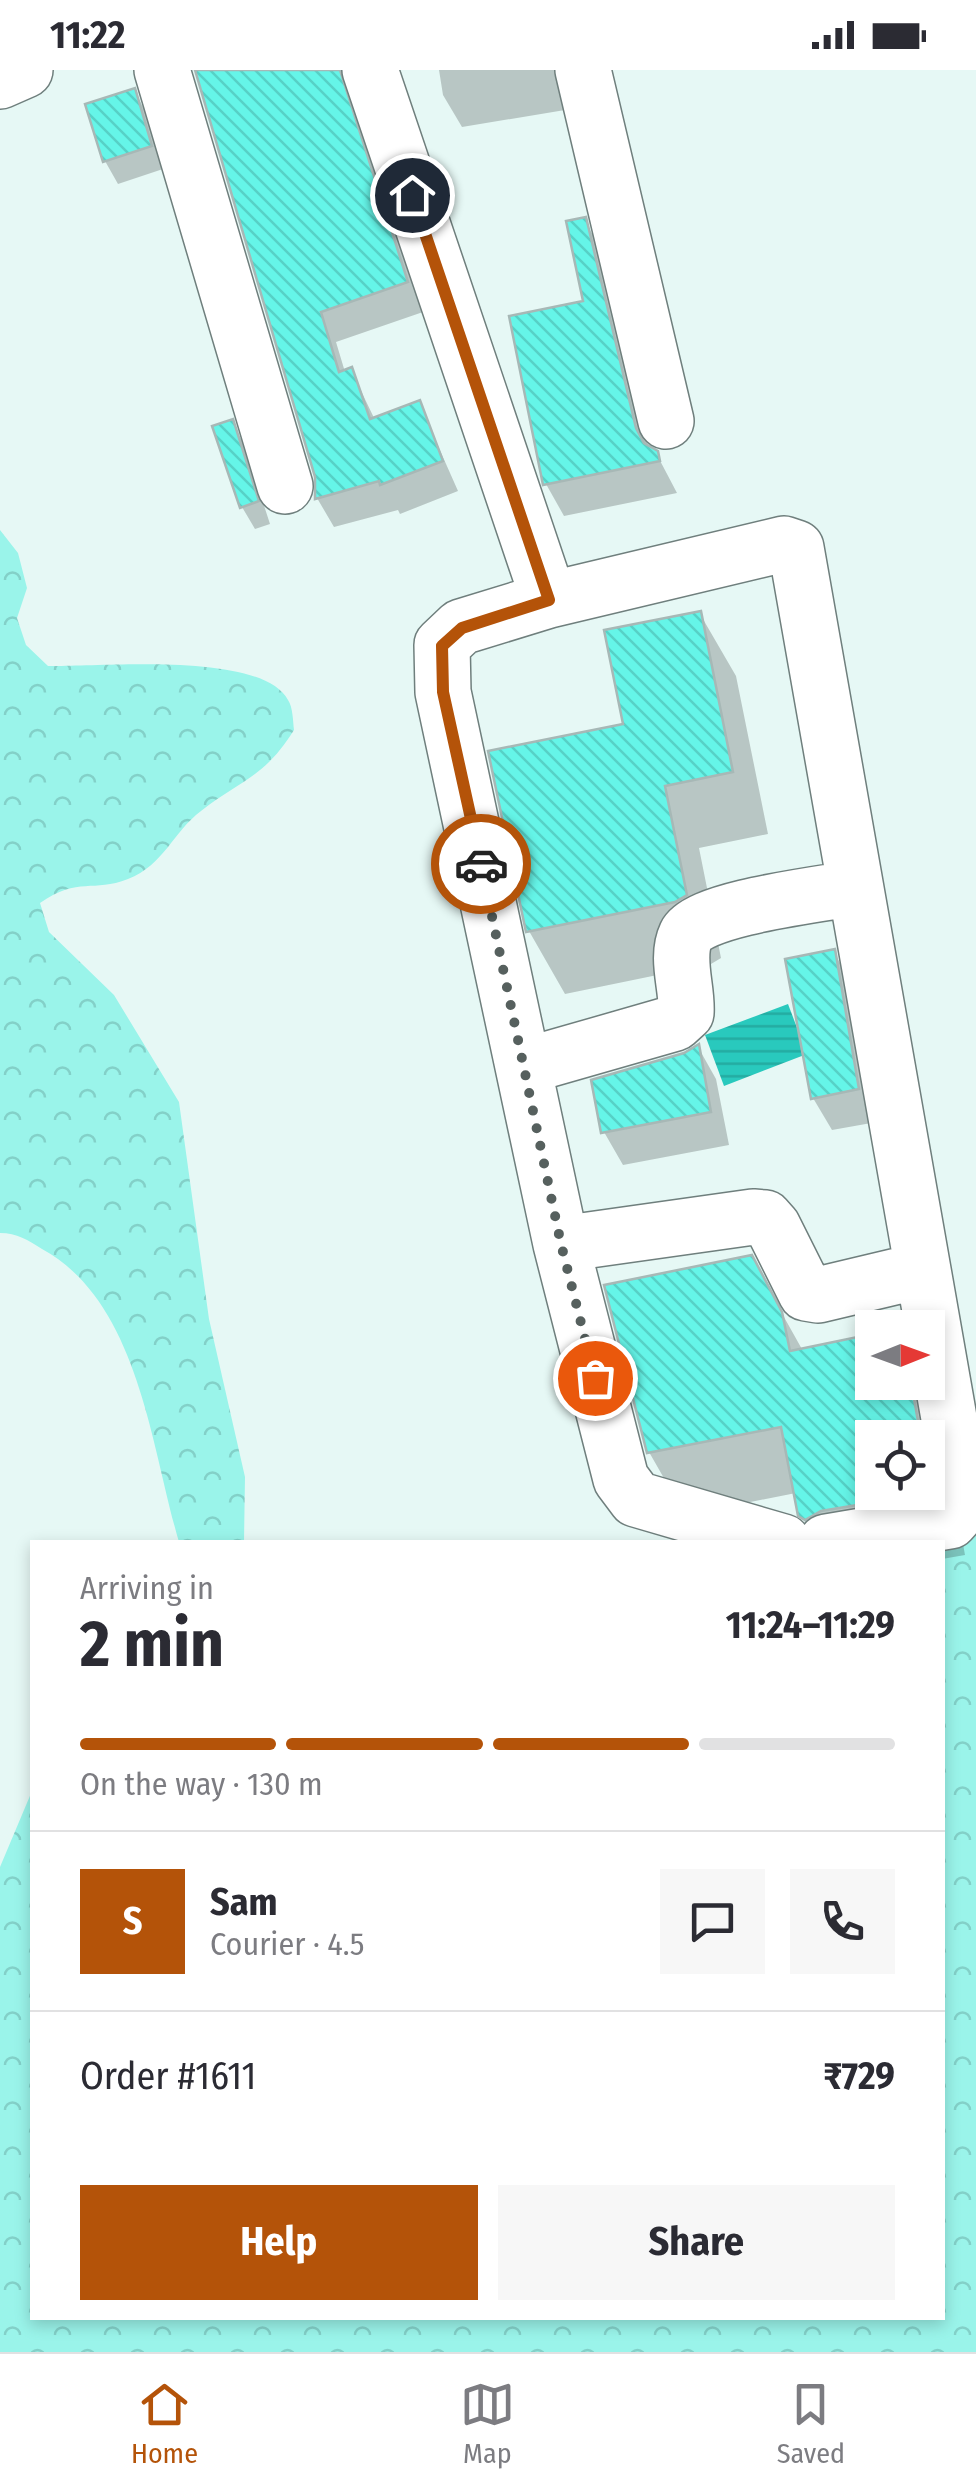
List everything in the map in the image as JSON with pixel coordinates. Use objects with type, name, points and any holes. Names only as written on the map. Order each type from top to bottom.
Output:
[{"type":"street","points":[[0,81],[25,70]]},
{"type":"street","points":[[162,70],[285,486]]},
{"type":"street","points":[[370,70],[549,600]]},
{"type":"street","points":[[583,70],[666,421]]},
{"type":"street","points":[[776,1540],[636,1500],[621,1480],[561,1244],[443,692],[442,646],[462,628],[549,600],[784,544],[796,548],[963,1498],[960,1510],[950,1521],[838,1540]]},
{"type":"street","points":[[525,1066],[675,1023],[686,1013],[682,954],[686,936],[708,917],[855,888]]},
{"type":"street","points":[[561,1244],[753,1216],[765,1218],[773,1227],[806,1293],[818,1295],[922,1270]]},
{"type":"green space","points":[[0,530],[18,553],[27,588],[17,618],[26,645],[48,666],[139,664],[214,668],[247,674],[272,685],[291,707],[294,730],[273,758],[191,819],[151,865],[128,879],[65,890],[40,903],[49,932],[114,995],[179,1102],[209,1319],[245,1477],[244,1540],[178,1540],[149,1422],[121,1340],[100,1304],[75,1273],[27,1240],[0,1233]]},
{"type":"green space","points":[[976,1532],[976,2352],[0,2352],[0,1867],[30,1796],[30,2320],[945,2320],[945,1541]]},
{"type":"shaded area","points":[[788,1004],[807,1054],[724,1086],[705,1035]]},
{"type":"building","points":[[195,70],[340,70],[408,282],[321,312],[339,372],[352,367],[370,419],[420,400],[443,461],[380,485],[379,481],[315,499],[315,477]]},
{"type":"building","points":[[135,88],[152,146],[103,162],[85,104]]},
{"type":"building","points":[[586,217],[636,428],[644,443],[658,451],[660,461],[543,485],[509,316],[583,301],[566,221]]},
{"type":"building","points":[[233,419],[259,501],[240,508],[212,426]]},
{"type":"building","points":[[701,611],[733,772],[665,786],[687,895],[675,902],[526,932],[488,751],[623,724],[604,630]]},
{"type":"building","points":[[835,949],[859,1089],[811,1099],[785,959]]},
{"type":"building","points":[[699,1044],[711,1112],[601,1133],[591,1080],[684,1053]]},
{"type":"building","points":[[752,1255],[782,1312],[790,1351],[855,1338],[855,1400],[914,1400],[918,1420],[855,1420],[855,1505],[821,1511],[805,1520],[798,1516],[781,1427],[647,1453],[604,1285]]},
{"type":"way so far","points":[[481,864],[561,1244],[595,1378]]},
{"type":"route","points":[[412,195],[549,600],[462,628],[442,646],[443,692],[481,864]]}]
